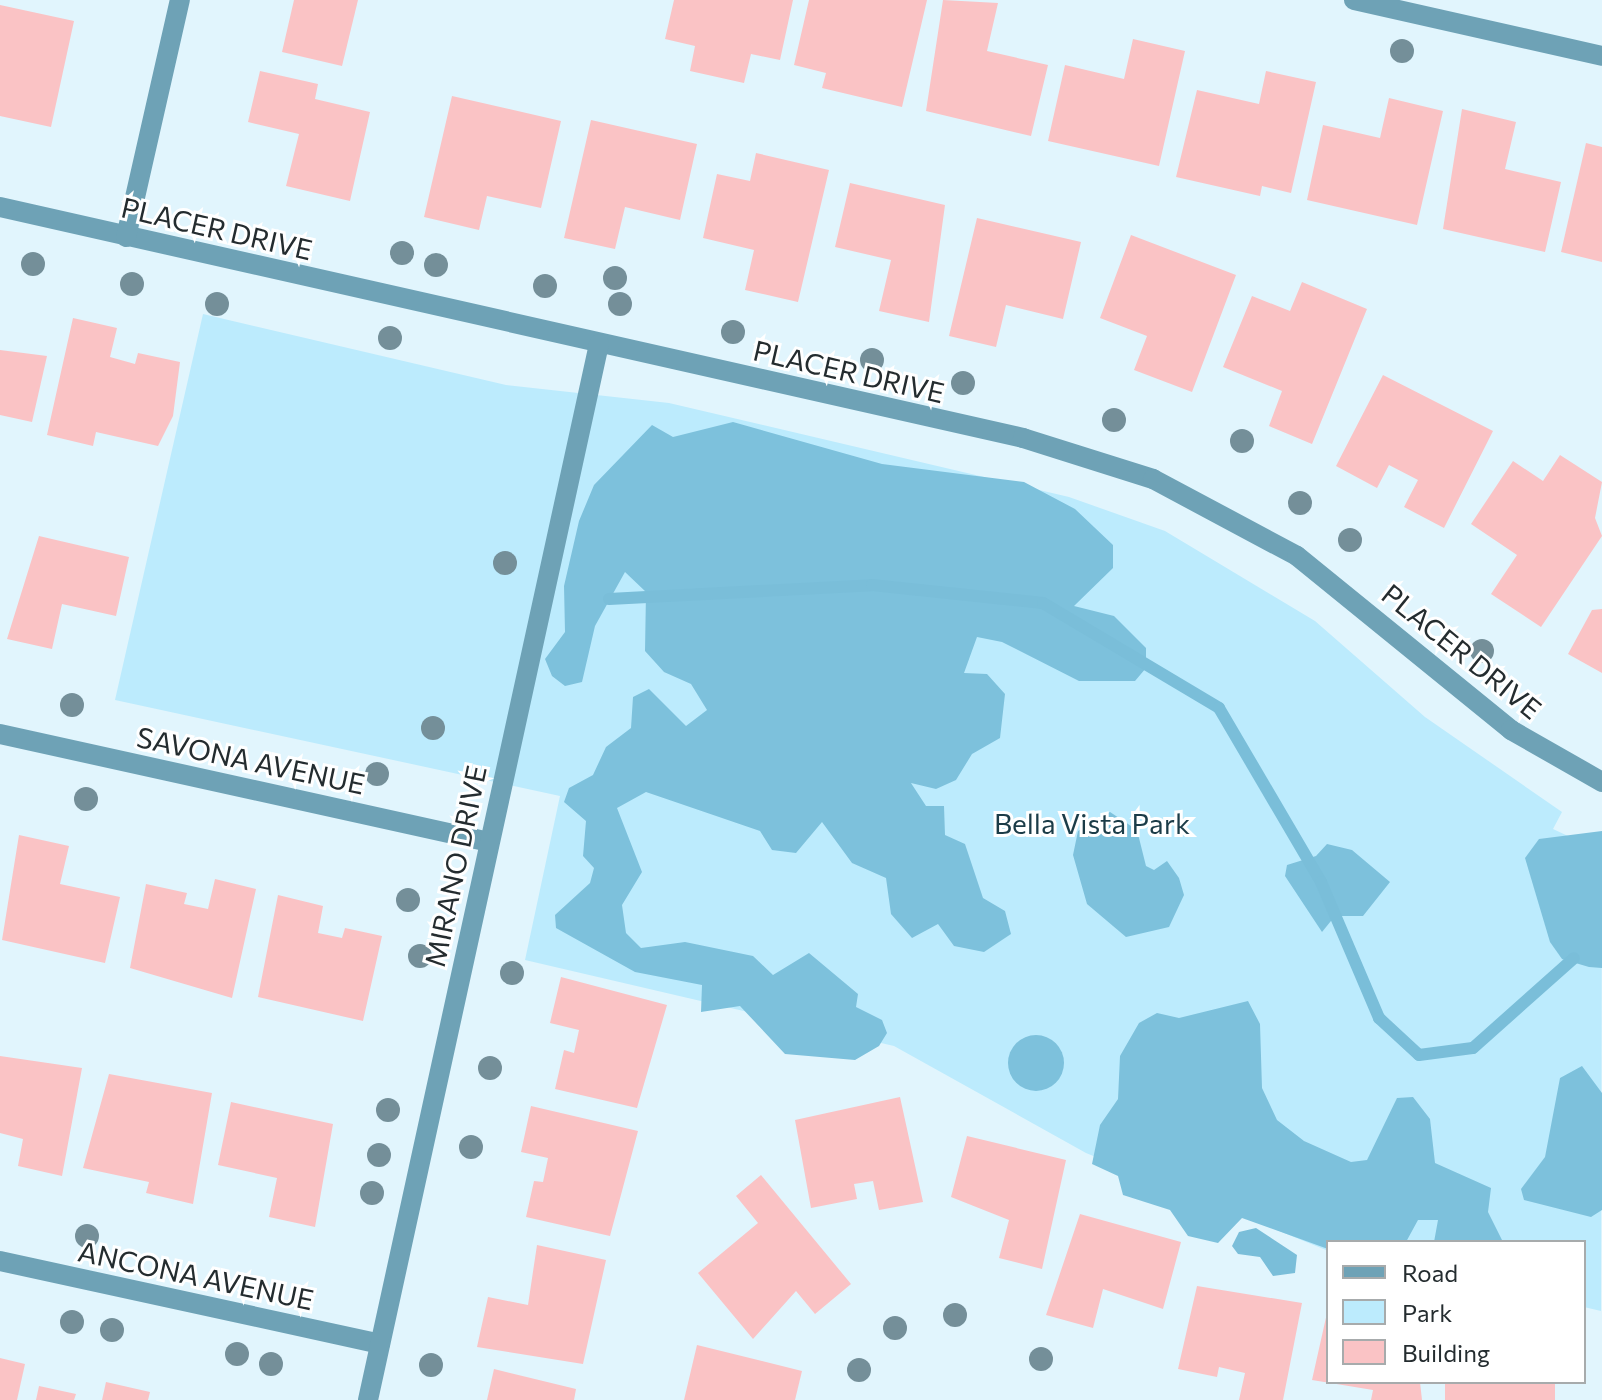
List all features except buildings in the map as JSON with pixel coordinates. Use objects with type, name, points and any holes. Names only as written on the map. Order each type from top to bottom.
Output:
[{"type":"street","points":[[126,237],[180,0]]},
{"type":"street","points":[[1354,0],[1602,56]]},
{"type":"street","name":"PLACER DRIVE","points":[[0,207],[1023,438],[1183,492],[1297,556],[1476,704],[1602,782]]},
{"type":"street","name":"MIRANO DRIVE","points":[[368,1400],[599,344]]},
{"type":"street","name":"SAVONA AVENUE","points":[[0,734],[489,842]]},
{"type":"street","name":"ANCONA AVENUE","points":[[0,1261],[380,1344]]},
{"type":"green space","name":"Bella Vista Park","points":[[203,314],[506,385],[669,403],[1069,497],[1165,531],[1315,621],[1425,717],[1562,812],[1553,829],[1602,852],[1601,1311],[1586,1307],[1586,1240],[1326,1240],[1326,1250],[1086,1153],[894,1046],[525,960],[560,796],[115,700]]},
{"type":"green space","points":[[733,422],[882,464],[1024,482],[1075,509],[1113,545],[1113,568],[1074,606],[1114,616],[1146,648],[1146,668],[1135,681],[1079,681],[1002,642],[977,637],[964,673],[987,674],[1005,694],[1000,738],[972,754],[956,780],[936,789],[911,783],[926,806],[944,806],[945,835],[965,844],[983,898],[1005,911],[1011,934],[984,952],[954,946],[938,924],[912,938],[891,914],[886,878],[852,863],[822,822],[796,853],[772,850],[760,831],[646,792],[617,808],[642,872],[622,905],[626,933],[641,948],[685,942],[753,956],[773,975],[809,953],[858,994],[856,1007],[882,1020],[887,1033],[879,1046],[855,1060],[785,1054],[740,1006],[701,1012],[702,985],[635,972],[556,928],[555,915],[590,883],[594,868],[583,856],[586,821],[564,802],[569,788],[593,775],[606,747],[631,728],[633,697],[649,689],[686,726],[707,710],[691,684],[664,672],[645,651],[646,592],[625,572],[595,626],[582,682],[565,686],[552,676],[545,659],[565,632],[564,586],[579,521],[594,485],[652,425],[673,437]]},
{"type":"green space","points":[[1110,812],[1137,830],[1146,866],[1154,870],[1167,861],[1179,878],[1184,895],[1169,927],[1126,937],[1087,904],[1073,855],[1078,831]]},
{"type":"green space","points":[[1602,831],[1602,968],[1562,959],[1550,942],[1525,858],[1539,839]]},
{"type":"green space","points":[[1327,844],[1352,850],[1390,882],[1363,916],[1335,916],[1322,932],[1285,876],[1287,865],[1316,856]]},
{"type":"green space","points":[[1248,1001],[1260,1024],[1262,1088],[1277,1120],[1304,1141],[1351,1162],[1367,1160],[1397,1098],[1413,1097],[1430,1119],[1435,1163],[1491,1188],[1488,1212],[1502,1240],[1434,1240],[1438,1220],[1418,1220],[1407,1240],[1326,1240],[1326,1248],[1242,1218],[1218,1243],[1188,1236],[1170,1210],[1123,1195],[1118,1176],[1092,1164],[1100,1125],[1118,1099],[1120,1056],[1139,1023],[1157,1013],[1179,1018]]},
{"type":"green space","points":[[1036,1035],[1056,1043],[1064,1063],[1056,1083],[1036,1091],[1016,1083],[1008,1063],[1016,1043]]},
{"type":"green space","points":[[1582,1066],[1602,1093],[1602,1210],[1591,1217],[1524,1200],[1521,1189],[1545,1157],[1560,1078]]},
{"type":"shaded area","points":[[1256,1228],[1297,1255],[1295,1273],[1273,1276],[1260,1257],[1238,1254],[1232,1246],[1239,1232]]},
{"type":"waterway","points":[[609,599],[872,585],[1043,603],[1219,708],[1321,882],[1379,1018],[1419,1055],[1473,1048],[1574,958]]}]
